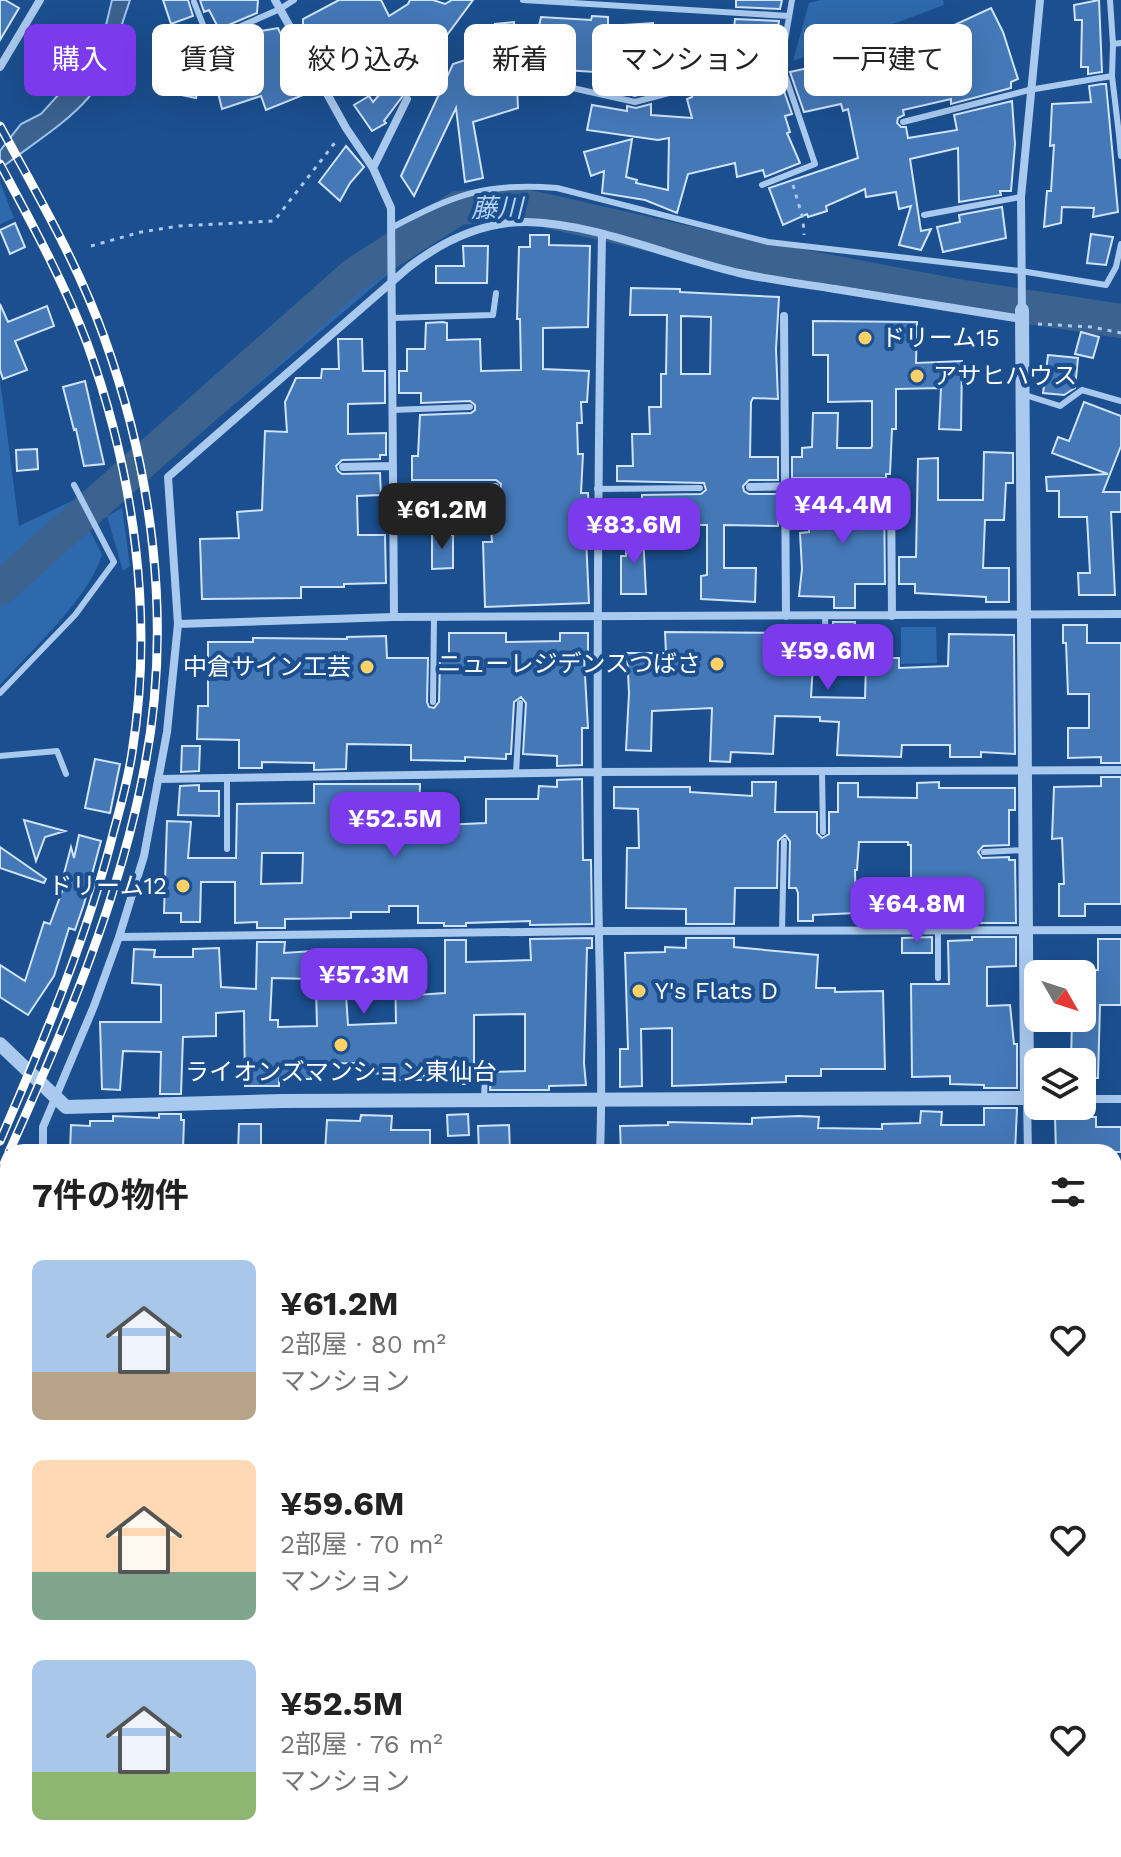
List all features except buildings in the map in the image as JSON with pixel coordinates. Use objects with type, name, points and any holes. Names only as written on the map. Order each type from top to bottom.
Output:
[{"type":"street","points":[[275,0],[346,128],[373,168],[391,208],[394,617]]},
{"type":"street","points":[[1031,1048],[1026,931],[1022,394],[1026,318],[1021,197],[1040,0]]},
{"type":"street","points":[[0,67],[37,1]]},
{"type":"street","points":[[373,168],[407,99]]},
{"type":"street","points":[[43,1144],[43,1127],[94,1006],[144,856],[167,732],[178,624],[168,477],[392,279],[437,246],[496,224],[526,222],[552,224],[602,235],[739,273],[1026,318]]},
{"type":"street","points":[[600,1144],[597,489],[602,235]]},
{"type":"street","points":[[784,316],[786,616]]},
{"type":"street","points":[[343,467],[393,466]]},
{"type":"street","points":[[750,487],[891,485],[892,616]]},
{"type":"street","points":[[178,624],[394,617],[1121,614]]},
{"type":"street","points":[[158,779],[597,772],[1121,770]]},
{"type":"street","points":[[119,937],[598,931],[1121,930]]},
{"type":"street","points":[[0,1044],[66,1107],[283,1101],[1024,1098]]},
{"type":"street","points":[[1096,1099],[1121,1099]]},
{"type":"street","points":[[1029,1144],[1031,1120]]},
{"type":"lane","points":[[194,2],[209,40],[294,0]]},
{"type":"lane","points":[[523,0],[789,16]]},
{"type":"lane","points":[[788,24],[792,0]]},
{"type":"lane","points":[[1110,0],[1117,43],[1112,76],[1121,156]]},
{"type":"lane","points":[[903,122],[1029,90],[1112,76]]},
{"type":"lane","points":[[762,185],[815,164],[788,84]]},
{"type":"lane","points":[[608,96],[635,102],[657,96]]},
{"type":"lane","points":[[391,233],[444,200],[481,190],[522,185],[557,188],[768,242],[1106,285],[1116,267],[1121,244]]},
{"type":"lane","points":[[924,215],[1021,197]]},
{"type":"lane","points":[[392,318],[493,315],[496,293]]},
{"type":"lane","points":[[1022,394],[1060,406],[1082,390],[1121,401]]},
{"type":"lane","points":[[392,410],[470,407]]},
{"type":"lane","points":[[0,693],[75,615],[114,562],[74,485]]},
{"type":"lane","points":[[393,487],[496,486]]},
{"type":"lane","points":[[597,489],[700,488]]},
{"type":"lane","points":[[825,616],[826,667]]},
{"type":"lane","points":[[433,702],[434,617]]},
{"type":"lane","points":[[516,773],[520,703]]},
{"type":"lane","points":[[0,756],[57,751],[66,774]]},
{"type":"lane","points":[[822,771],[823,832]]},
{"type":"lane","points":[[227,778],[227,849]]},
{"type":"lane","points":[[782,931],[784,841]]},
{"type":"lane","points":[[984,852],[1026,850]]},
{"type":"lane","points":[[938,931],[938,978]]},
{"type":"lane","points":[[484,1101],[485,1069]]},
{"type":"path","points":[[91,246],[141,232],[179,226],[274,221],[346,128]]},
{"type":"path","points":[[789,175],[803,219],[804,248]]},
{"type":"path","points":[[1026,318],[1121,333]]},
{"type":"shaded area","points":[[112,0],[130,0],[122,24],[106,24]]},
{"type":"shaded area","points":[[821,0],[943,0],[944,5],[893,24],[804,24],[804,57],[793,61],[809,3]]},
{"type":"shaded area","points":[[57,96],[90,96],[69,117],[0,169],[0,151],[21,124],[41,114]]},
{"type":"shaded area","points":[[0,182],[14,218],[0,224]]},
{"type":"shaded area","points":[[385,257],[387,275],[190,442],[174,453],[168,453],[164,448]]},
{"type":"shaded area","points":[[0,379],[19,526],[74,500],[80,513],[0,584]]},
{"type":"shaded area","points":[[122,508],[130,566],[123,571],[107,516]]},
{"type":"shaded area","points":[[88,527],[102,554],[86,588],[0,685],[0,598]]},
{"type":"shaded area","points":[[901,627],[936,627],[937,663],[901,664]]},
{"type":"waterway","name":"藤川","points":[[0,588],[355,274],[458,208],[512,203],[732,253],[957,296],[1121,321]]},
{"type":"railway","points":[[0,126],[69,256],[104,337],[135,441],[146,495],[157,603],[153,711],[145,765],[121,865],[89,962],[12,1144]]},
{"type":"railway","points":[[0,164],[68,297],[103,392],[128,494],[140,598],[141,650],[130,763],[103,870],[63,988],[0,1141]]},
{"type":"place","name":"ドリーム15","points":[[865,338]]},
{"type":"place","name":"アサヒハウス","points":[[917,376]]},
{"type":"place","name":"ニューレジデンスつばさ","points":[[717,664]]},
{"type":"place","name":"中倉サイン工芸","points":[[367,667]]},
{"type":"place","name":"ドリーム12","points":[[183,886]]},
{"type":"place","name":"Y's Flats D","points":[[639,991]]},
{"type":"place","name":"ライオンズマンション東仙台","points":[[341,1045]]}]
